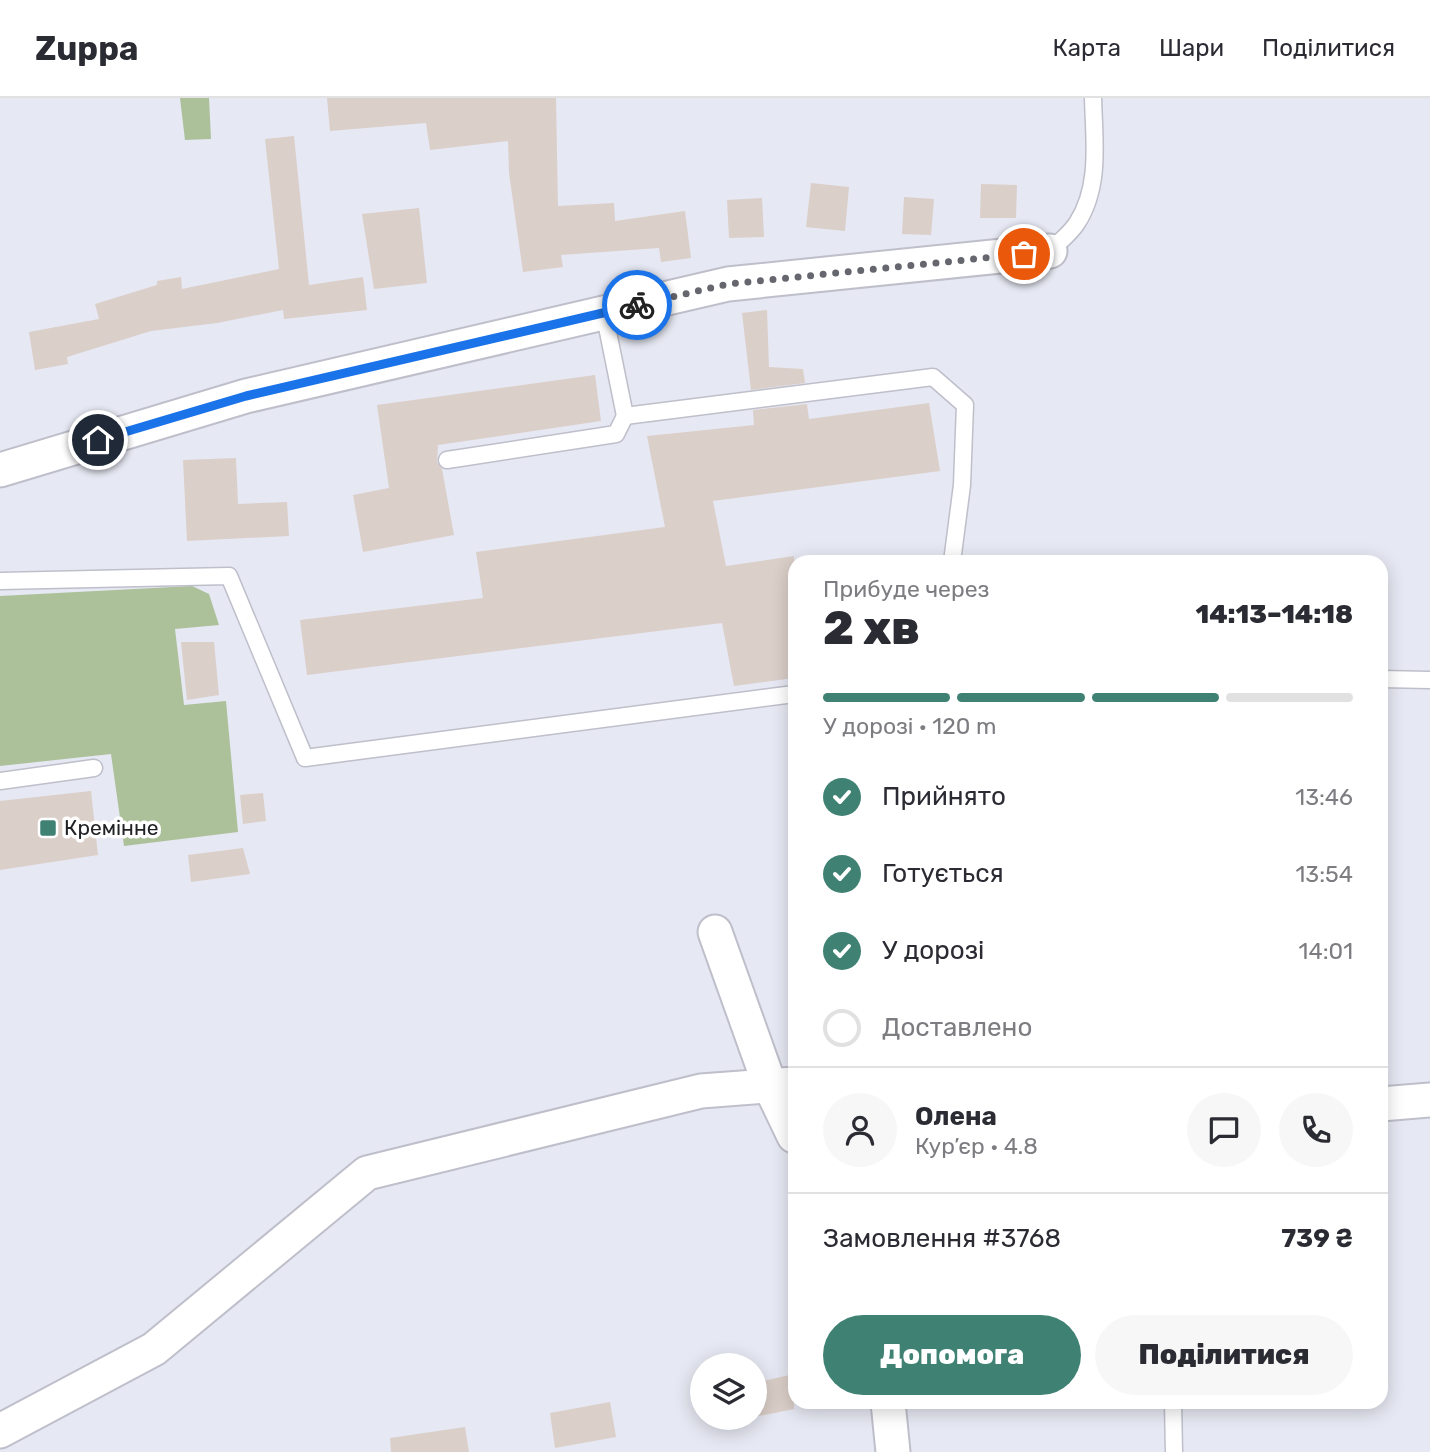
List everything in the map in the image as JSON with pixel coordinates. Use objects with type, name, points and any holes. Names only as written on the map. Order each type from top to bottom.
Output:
[{"type":"street","points":[[0,470],[246,396],[728,284],[1050,251]]},
{"type":"street","points":[[715,932],[782,1085],[788,1110]]},
{"type":"street","points":[[0,1431],[154,1349],[367,1173],[701,1091],[782,1085]]},
{"type":"street","points":[[1388,1103],[1430,1100]]},
{"type":"street","points":[[889,1409],[893,1452]]},
{"type":"lane","points":[[1050,251],[1076,225],[1091,197],[1094,161],[1093,98]]},
{"type":"lane","points":[[447,460],[616,434],[625,416],[604,312]]},
{"type":"lane","points":[[625,416],[933,377],[965,405],[961,485],[953,555]]},
{"type":"lane","points":[[0,581],[229,576],[305,758],[788,695]]},
{"type":"lane","points":[[1388,679],[1430,680]]},
{"type":"lane","points":[[0,781],[94,768]]},
{"type":"lane","points":[[1173,1409],[1174,1452]]},
{"type":"green space","points":[[180,98],[209,98],[211,139],[185,140]]},
{"type":"green space","points":[[192,586],[209,594],[219,625],[175,629],[184,705],[226,701],[238,832],[124,846],[111,754],[0,766],[0,596]]},
{"type":"building","points":[[327,98],[556,98],[558,206],[614,203],[615,221],[685,211],[691,258],[661,262],[659,248],[561,255],[563,267],[523,272],[509,173],[508,141],[430,150],[426,123],[330,131]]},
{"type":"building","points":[[294,136],[309,285],[363,277],[367,310],[284,319],[283,310],[217,323],[151,331],[67,357],[68,364],[35,370],[29,332],[99,319],[95,304],[157,285],[157,281],[181,277],[182,289],[279,269],[265,139]]},
{"type":"building","points":[[811,183],[849,187],[845,231],[806,227]]},
{"type":"building","points":[[981,184],[1017,185],[1016,218],[980,218]]},
{"type":"building","points":[[904,197],[934,199],[931,235],[902,234]]},
{"type":"building","points":[[762,198],[764,237],[729,238],[727,200]]},
{"type":"building","points":[[419,208],[427,283],[374,289],[362,214]]},
{"type":"building","points":[[767,310],[769,367],[803,369],[805,383],[751,390],[742,313]]},
{"type":"building","points":[[595,375],[601,421],[438,445],[437,462],[442,469],[454,535],[363,552],[353,495],[389,488],[377,405]]},
{"type":"building","points":[[929,403],[940,471],[713,501],[726,566],[788,557],[788,679],[734,686],[722,623],[307,675],[300,620],[483,598],[476,552],[665,527],[647,436],[754,425],[753,410],[807,404],[809,419]]},
{"type":"building","points":[[236,458],[238,504],[287,502],[289,536],[187,541],[183,460]]},
{"type":"building","points":[[181,642],[214,642],[219,695],[187,700]]},
{"type":"building","name":"Кремінне","points":[[91,791],[98,855],[0,870],[0,801]]},
{"type":"building","points":[[263,793],[266,821],[243,824],[240,795]]},
{"type":"building","points":[[243,848],[250,874],[191,882],[188,855]]},
{"type":"building","points":[[788,1375],[788,1409],[794,1409],[767,1414],[767,1380]]},
{"type":"building","points":[[610,1402],[616,1437],[555,1448],[550,1413]]},
{"type":"building","points":[[465,1427],[469,1452],[391,1452],[390,1438]]},
{"type":"way so far","points":[[637,305],[728,284],[1024,254]]},
{"type":"place","name":"Кремінне","points":[[48,828]]},
{"type":"route","points":[[98,440],[246,396],[637,305]]}]
